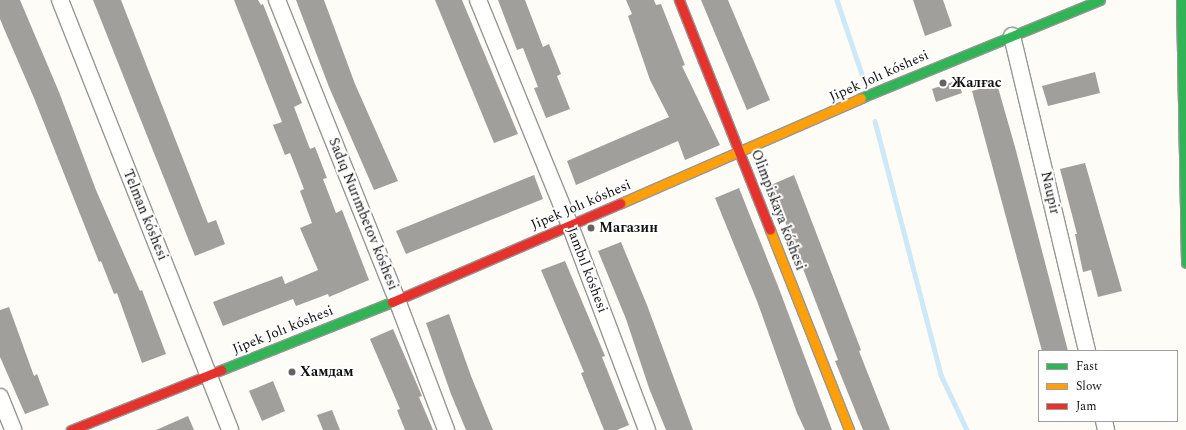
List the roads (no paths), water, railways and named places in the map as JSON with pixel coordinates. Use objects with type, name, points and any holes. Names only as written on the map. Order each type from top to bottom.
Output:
[{"type":"main road","name":"Olimpiskaya kóshesi","points":[[679,0],[741,152],[849,430]]},
{"type":"main road","name":"Jipek Jolı kóshesi","points":[[71,430],[397,300],[741,152],[959,56],[1100,0]]},
{"type":"main road","points":[[1181,0],[1186,263]]},
{"type":"street","name":"Telman kóshesi","points":[[60,0],[230,430]]},
{"type":"street","name":"Sadıq Nurımbetov kóshesi","points":[[277,0],[397,300],[446,430]]},
{"type":"street","name":"Jambıl kóshesi","points":[[478,0],[570,225],[647,430]]},
{"type":"street","name":"Naupir","points":[[1012,36],[1087,350]]},
{"type":"street","points":[[0,397],[13,430]]},
{"type":"waterway","points":[[837,0],[864,80]]},
{"type":"waterway","points":[[875,121],[941,375],[967,430]]},
{"type":"place","name":"Жалғас","points":[[943,83]]},
{"type":"place","name":"Магазин","points":[[591,228]]},
{"type":"place","name":"Хамдам","points":[[292,372]]}]
